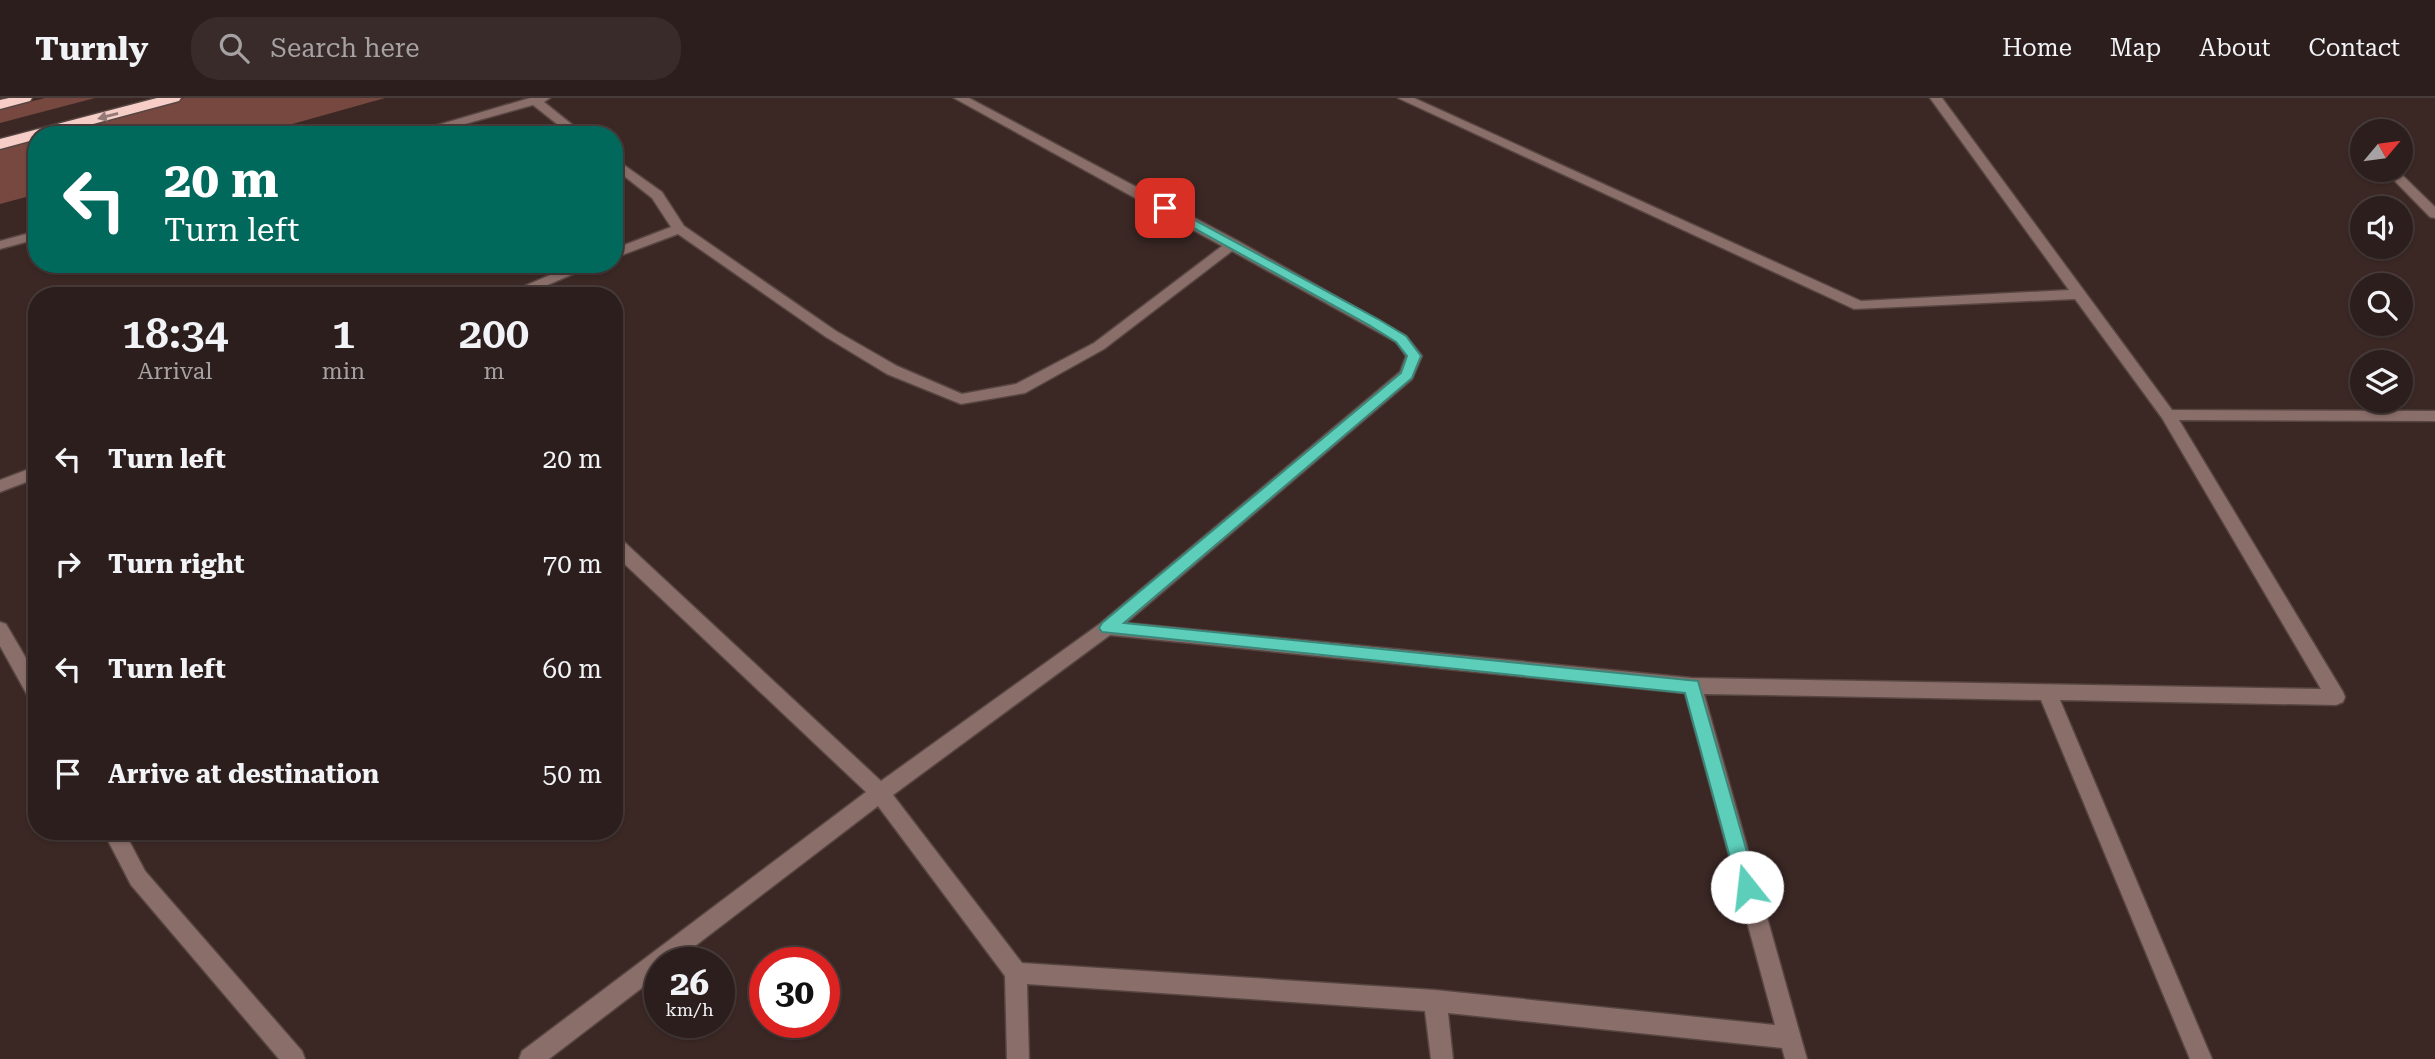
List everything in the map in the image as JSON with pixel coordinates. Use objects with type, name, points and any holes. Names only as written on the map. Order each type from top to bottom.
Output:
[{"type":"highway","points":[[0,105],[26,98]]},
{"type":"highway","points":[[68,126],[173,98]]},
{"type":"highway","points":[[0,144],[28,137]]},
{"type":"street","points":[[530,1059],[880,793],[1107,628],[1407,375],[1414,356],[1401,339],[1233,244],[960,98]]},
{"type":"street","points":[[1404,98],[1859,306],[2079,294]]},
{"type":"street","points":[[1107,628],[1692,686],[2336,697],[2168,415],[1936,98]]},
{"type":"street","points":[[442,126],[540,99],[569,126]]},
{"type":"street","points":[[623,169],[657,195],[679,229],[831,334],[892,370],[961,399],[1020,388],[1099,346],[1233,244]]},
{"type":"street","points":[[2402,182],[2435,214]]},
{"type":"street","points":[[623,251],[679,229]]},
{"type":"street","points":[[0,245],[28,237]]},
{"type":"street","points":[[531,287],[566,273]]},
{"type":"street","points":[[2168,415],[2435,416]]},
{"type":"street","points":[[0,486],[28,475]]},
{"type":"street","points":[[623,551],[880,793],[1016,973],[1018,1059]]},
{"type":"street","points":[[0,629],[28,679]]},
{"type":"street","points":[[1016,973],[1435,1001],[1793,1048],[1692,686]]},
{"type":"street","points":[[2048,693],[2202,1059]]},
{"type":"street","points":[[118,840],[138,878],[293,1059]]},
{"type":"street","points":[[1435,1001],[1442,1059]]},
{"type":"shaded area","points":[[45,98],[95,98],[0,123],[0,109]]},
{"type":"shaded area","points":[[184,98],[385,98],[285,126],[81,126]]},
{"type":"shaded area","points":[[28,140],[28,196],[0,204],[0,148]]},
{"type":"route","points":[[1165,208],[1373,322],[1401,339],[1414,356],[1407,375],[1107,628],[1692,686],[1747,887]]}]
